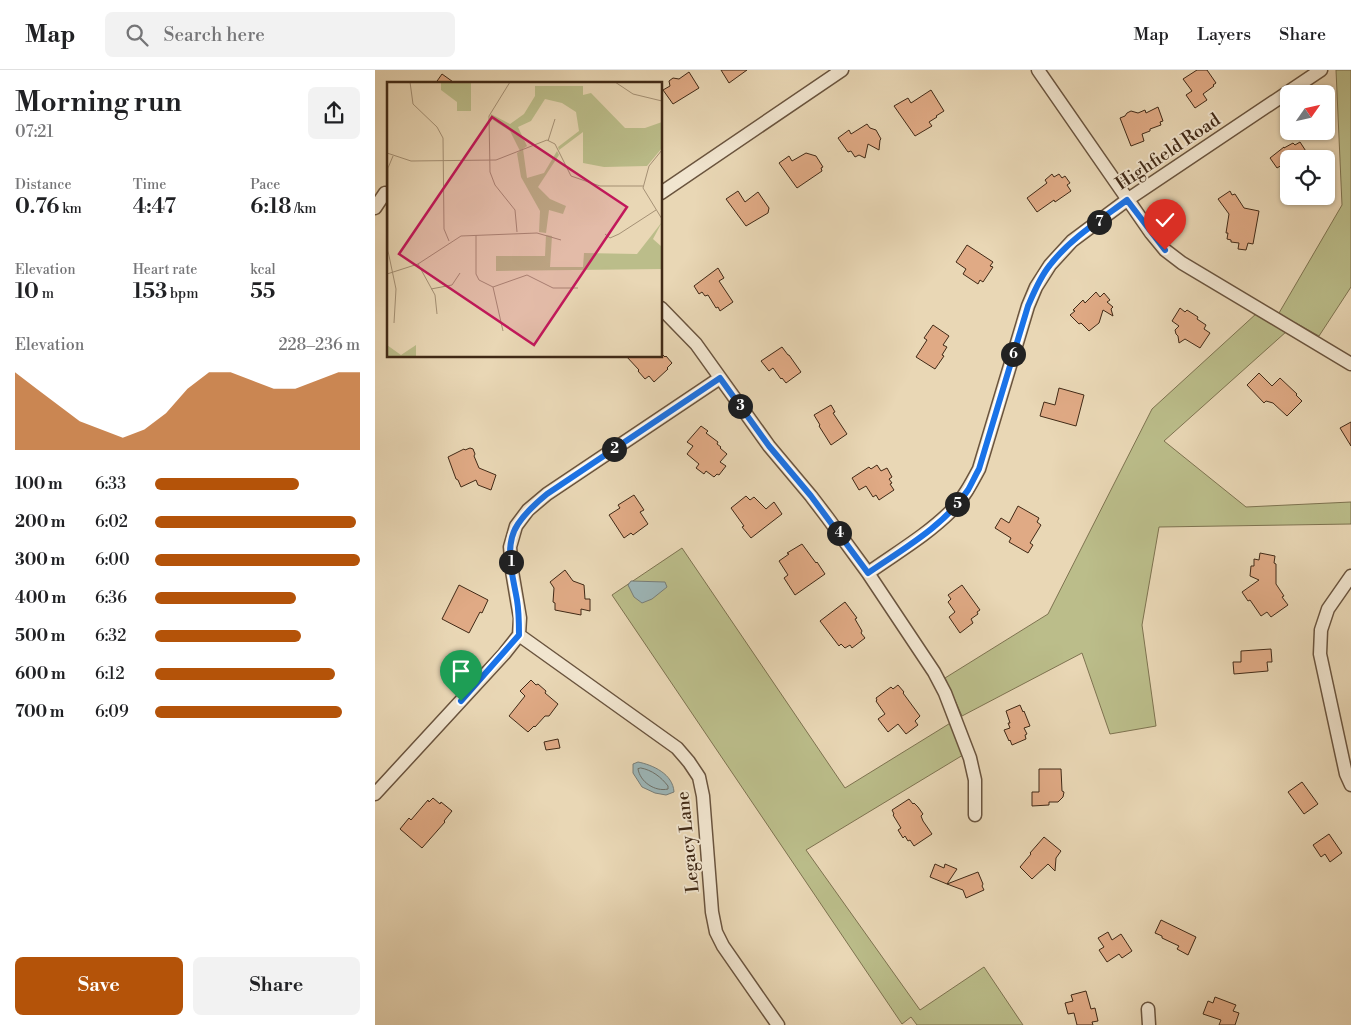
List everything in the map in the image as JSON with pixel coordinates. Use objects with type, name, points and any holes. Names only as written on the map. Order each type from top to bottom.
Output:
[{"type":"street","points":[[663,192],[842,70]]},
{"type":"street","points":[[1038,70],[1127,200],[1165,250],[1182,263],[1351,364]]},
{"type":"street","name":"Highfield Road","points":[[868,573],[937,524],[952,510],[968,489],[979,469],[1028,306],[1036,287],[1049,265],[1072,241],[1127,200],[1321,70]]},
{"type":"street","points":[[375,208],[383,192]]},
{"type":"street","points":[[663,310],[696,344],[769,446],[811,496],[868,573],[934,672],[945,693],[970,758],[975,780],[975,815]]},
{"type":"street","points":[[375,794],[504,654],[519,635],[520,618],[510,547],[516,526],[528,510],[547,494],[720,378]]},
{"type":"street","points":[[1351,576],[1328,609],[1321,630],[1320,654],[1346,774],[1351,785]]},
{"type":"street","name":"Legacy Lane","points":[[519,635],[677,748],[699,777],[703,796],[716,932],[723,946],[777,1025]]},
{"type":"street","points":[[1148,1009],[1149,1025]]},
{"type":"green space","points":[[1336,70],[1351,70],[1351,287],[1319,336],[1296,323],[1164,441],[1246,507],[1351,502],[1351,524],[1159,527],[1142,625],[1156,726],[1110,734],[1082,653],[962,716],[945,678],[1048,614],[1152,409],[1257,313],[1272,322],[1342,205]]},
{"type":"green space","points":[[682,548],[845,788],[952,722],[963,755],[806,850],[920,1010],[984,967],[1023,1025],[917,1025],[911,1017],[902,1024],[612,595]]},
{"type":"water","points":[[631,581],[665,582],[667,587],[652,599],[642,603],[634,597],[628,585]]},
{"type":"water","points":[[638,762],[650,765],[666,775],[673,786],[674,792],[666,795],[655,793],[642,787],[633,773],[633,764]]},
{"type":"building","points":[[721,70],[747,70],[729,83]]},
{"type":"building","points":[[1197,70],[1207,70],[1216,83],[1203,94],[1207,100],[1195,108],[1186,95],[1192,91],[1183,79]]},
{"type":"building","points":[[689,72],[699,88],[673,104],[663,90],[670,86],[669,81],[673,78],[679,79]]},
{"type":"building","points":[[442,74],[453,82],[436,82]]},
{"type":"building","points":[[931,90],[944,111],[929,122],[932,126],[915,136],[894,106],[908,98],[911,103]]},
{"type":"building","points":[[1158,107],[1163,121],[1160,122],[1161,125],[1142,134],[1144,141],[1131,146],[1120,118],[1131,111],[1138,113],[1145,110],[1146,113]]},
{"type":"building","points":[[867,124],[870,128],[876,130],[881,139],[879,150],[868,144],[865,158],[859,155],[855,157],[851,151],[848,152],[838,138],[849,130],[851,134]]},
{"type":"building","points":[[1300,142],[1305,150],[1280,150],[1293,143],[1295,145]]},
{"type":"building","points":[[1280,150],[1280,166],[1277,168],[1270,158]]},
{"type":"building","points":[[806,153],[816,156],[823,167],[821,168],[822,171],[797,188],[779,163],[789,156],[792,161]]},
{"type":"building","points":[[1052,174],[1054,177],[1059,174],[1062,178],[1065,176],[1070,183],[1067,185],[1071,191],[1037,212],[1027,198],[1047,183],[1045,180]]},
{"type":"building","points":[[738,191],[745,202],[758,192],[769,208],[768,213],[746,226],[726,199]]},
{"type":"building","points":[[1230,191],[1232,195],[1235,194],[1244,208],[1259,211],[1253,244],[1248,243],[1246,250],[1238,249],[1239,243],[1231,242],[1231,240],[1227,239],[1229,214],[1218,199]]},
{"type":"building","points":[[967,245],[993,262],[990,266],[993,267],[983,282],[980,280],[978,284],[963,274],[966,269],[956,262]]},
{"type":"building","points":[[718,268],[724,278],[719,281],[733,302],[720,311],[708,295],[705,296],[702,292],[699,294],[694,286]]},
{"type":"building","points":[[1096,292],[1100,297],[1104,293],[1110,300],[1107,302],[1113,307],[1111,309],[1113,316],[1103,310],[1099,323],[1089,331],[1070,315],[1083,300],[1085,303]]},
{"type":"building","points":[[1180,308],[1198,317],[1197,319],[1206,325],[1204,329],[1210,333],[1200,348],[1185,339],[1179,343],[1175,330],[1179,326],[1172,321]]},
{"type":"building","points":[[933,325],[949,336],[943,345],[947,347],[942,355],[944,356],[935,369],[916,357],[927,340],[924,338]]},
{"type":"building","points":[[782,347],[801,372],[786,383],[773,368],[769,371],[761,361]]},
{"type":"building","points":[[663,355],[672,363],[654,382],[649,376],[645,379],[628,358],[663,358]]},
{"type":"building","points":[[1259,373],[1272,386],[1280,378],[1302,401],[1287,416],[1273,403],[1266,401],[1264,403],[1247,385]]},
{"type":"building","points":[[1059,388],[1084,395],[1076,426],[1040,416],[1044,402],[1055,405]]},
{"type":"building","points":[[831,405],[835,412],[833,413],[847,434],[831,445],[814,415]]},
{"type":"building","points":[[1351,422],[1351,446],[1340,428]]},
{"type":"building","points":[[701,426],[708,431],[706,433],[718,442],[717,444],[720,448],[727,454],[720,462],[726,466],[719,475],[717,474],[714,477],[706,471],[704,474],[696,468],[699,464],[687,454],[693,446],[687,442]]},
{"type":"building","points":[[470,448],[473,449],[479,468],[496,475],[491,490],[478,485],[476,480],[461,487],[456,479],[448,457]]},
{"type":"building","points":[[877,465],[881,471],[887,468],[892,477],[889,479],[894,490],[879,500],[876,495],[873,497],[866,486],[859,490],[852,478],[869,467],[871,469]]},
{"type":"building","points":[[634,495],[644,510],[640,512],[648,524],[633,535],[631,533],[624,538],[609,515],[620,508],[618,505]]},
{"type":"building","points":[[746,496],[750,500],[754,497],[766,509],[774,502],[782,514],[751,538],[731,508]]},
{"type":"building","points":[[1018,506],[1039,518],[1037,522],[1041,525],[1030,543],[1033,545],[1028,553],[1009,542],[1011,538],[995,528],[1001,518],[1009,523]]},
{"type":"building","points":[[802,544],[825,574],[795,595],[784,578],[788,575],[779,561],[789,554],[787,553]]},
{"type":"building","points":[[1260,553],[1275,556],[1276,584],[1288,605],[1271,617],[1267,612],[1261,616],[1242,592],[1259,580],[1250,576],[1251,566],[1254,566],[1254,559],[1259,560]]},
{"type":"building","points":[[565,570],[573,581],[584,585],[585,599],[590,599],[590,611],[581,609],[581,615],[555,610],[555,603],[553,602],[554,588],[550,582]]},
{"type":"building","points":[[459,585],[488,600],[469,633],[442,619]]},
{"type":"building","points":[[962,585],[980,610],[971,619],[973,623],[960,633],[949,617],[955,612],[948,602],[951,599],[948,595]]},
{"type":"building","points":[[845,602],[857,618],[855,619],[865,638],[852,648],[850,645],[845,648],[841,644],[839,646],[820,621]]},
{"type":"building","points":[[1271,649],[1272,662],[1267,662],[1268,671],[1234,674],[1233,662],[1241,662],[1241,651]]},
{"type":"building","points":[[531,680],[546,691],[545,693],[558,704],[549,716],[545,716],[528,732],[509,716],[525,696],[520,691]]},
{"type":"building","points":[[898,685],[920,716],[915,721],[918,725],[906,734],[898,724],[888,732],[878,719],[885,714],[876,698],[891,687],[893,689]]},
{"type":"building","points":[[1020,705],[1030,726],[1024,728],[1027,734],[1025,735],[1026,739],[1012,745],[1004,730],[1010,728],[1006,711]]},
{"type":"building","points":[[558,739],[560,748],[546,750],[544,742]]},
{"type":"building","points":[[1039,769],[1061,769],[1062,791],[1064,792],[1063,797],[1058,802],[1049,802],[1049,805],[1032,806],[1032,792],[1039,792]]},
{"type":"building","points":[[1302,782],[1318,804],[1304,814],[1288,792]]},
{"type":"building","points":[[433,798],[452,811],[422,848],[400,829],[409,818],[411,820],[428,800],[429,802]]},
{"type":"building","points":[[909,799],[923,814],[921,816],[923,821],[932,834],[914,846],[905,836],[903,838],[898,830],[901,828],[892,810]]},
{"type":"building","points":[[1329,834],[1342,853],[1330,862],[1325,854],[1321,857],[1313,845]]},
{"type":"building","points":[[1044,837],[1061,851],[1056,858],[1055,871],[1048,864],[1032,879],[1020,867]]},
{"type":"building","points":[[935,864],[944,868],[945,864],[957,869],[947,884],[930,877]]},
{"type":"building","points":[[978,872],[984,890],[966,898],[963,890],[947,884]]},
{"type":"building","points":[[1161,920],[1196,937],[1188,955],[1177,949],[1179,946],[1155,933]]},
{"type":"building","points":[[1108,932],[1112,940],[1121,934],[1132,951],[1122,958],[1119,954],[1107,962],[1099,950],[1104,947],[1098,938]]},
{"type":"building","points":[[1086,991],[1091,1009],[1095,1008],[1098,1021],[1092,1022],[1093,1025],[1077,1025],[1074,1013],[1068,1014],[1065,1003],[1073,1001],[1071,995]]},
{"type":"building","points":[[1215,997],[1236,1005],[1233,1011],[1239,1013],[1235,1025],[1219,1025],[1221,1020],[1203,1014],[1208,1001],[1213,1003]]},
{"type":"route","points":[[461,701],[519,635],[520,618],[510,547],[516,526],[528,510],[547,494],[720,378],[769,446],[811,496],[868,573],[937,524],[952,510],[968,489],[979,469],[1028,306],[1036,287],[1049,265],[1072,241],[1127,200],[1165,250]]}]
